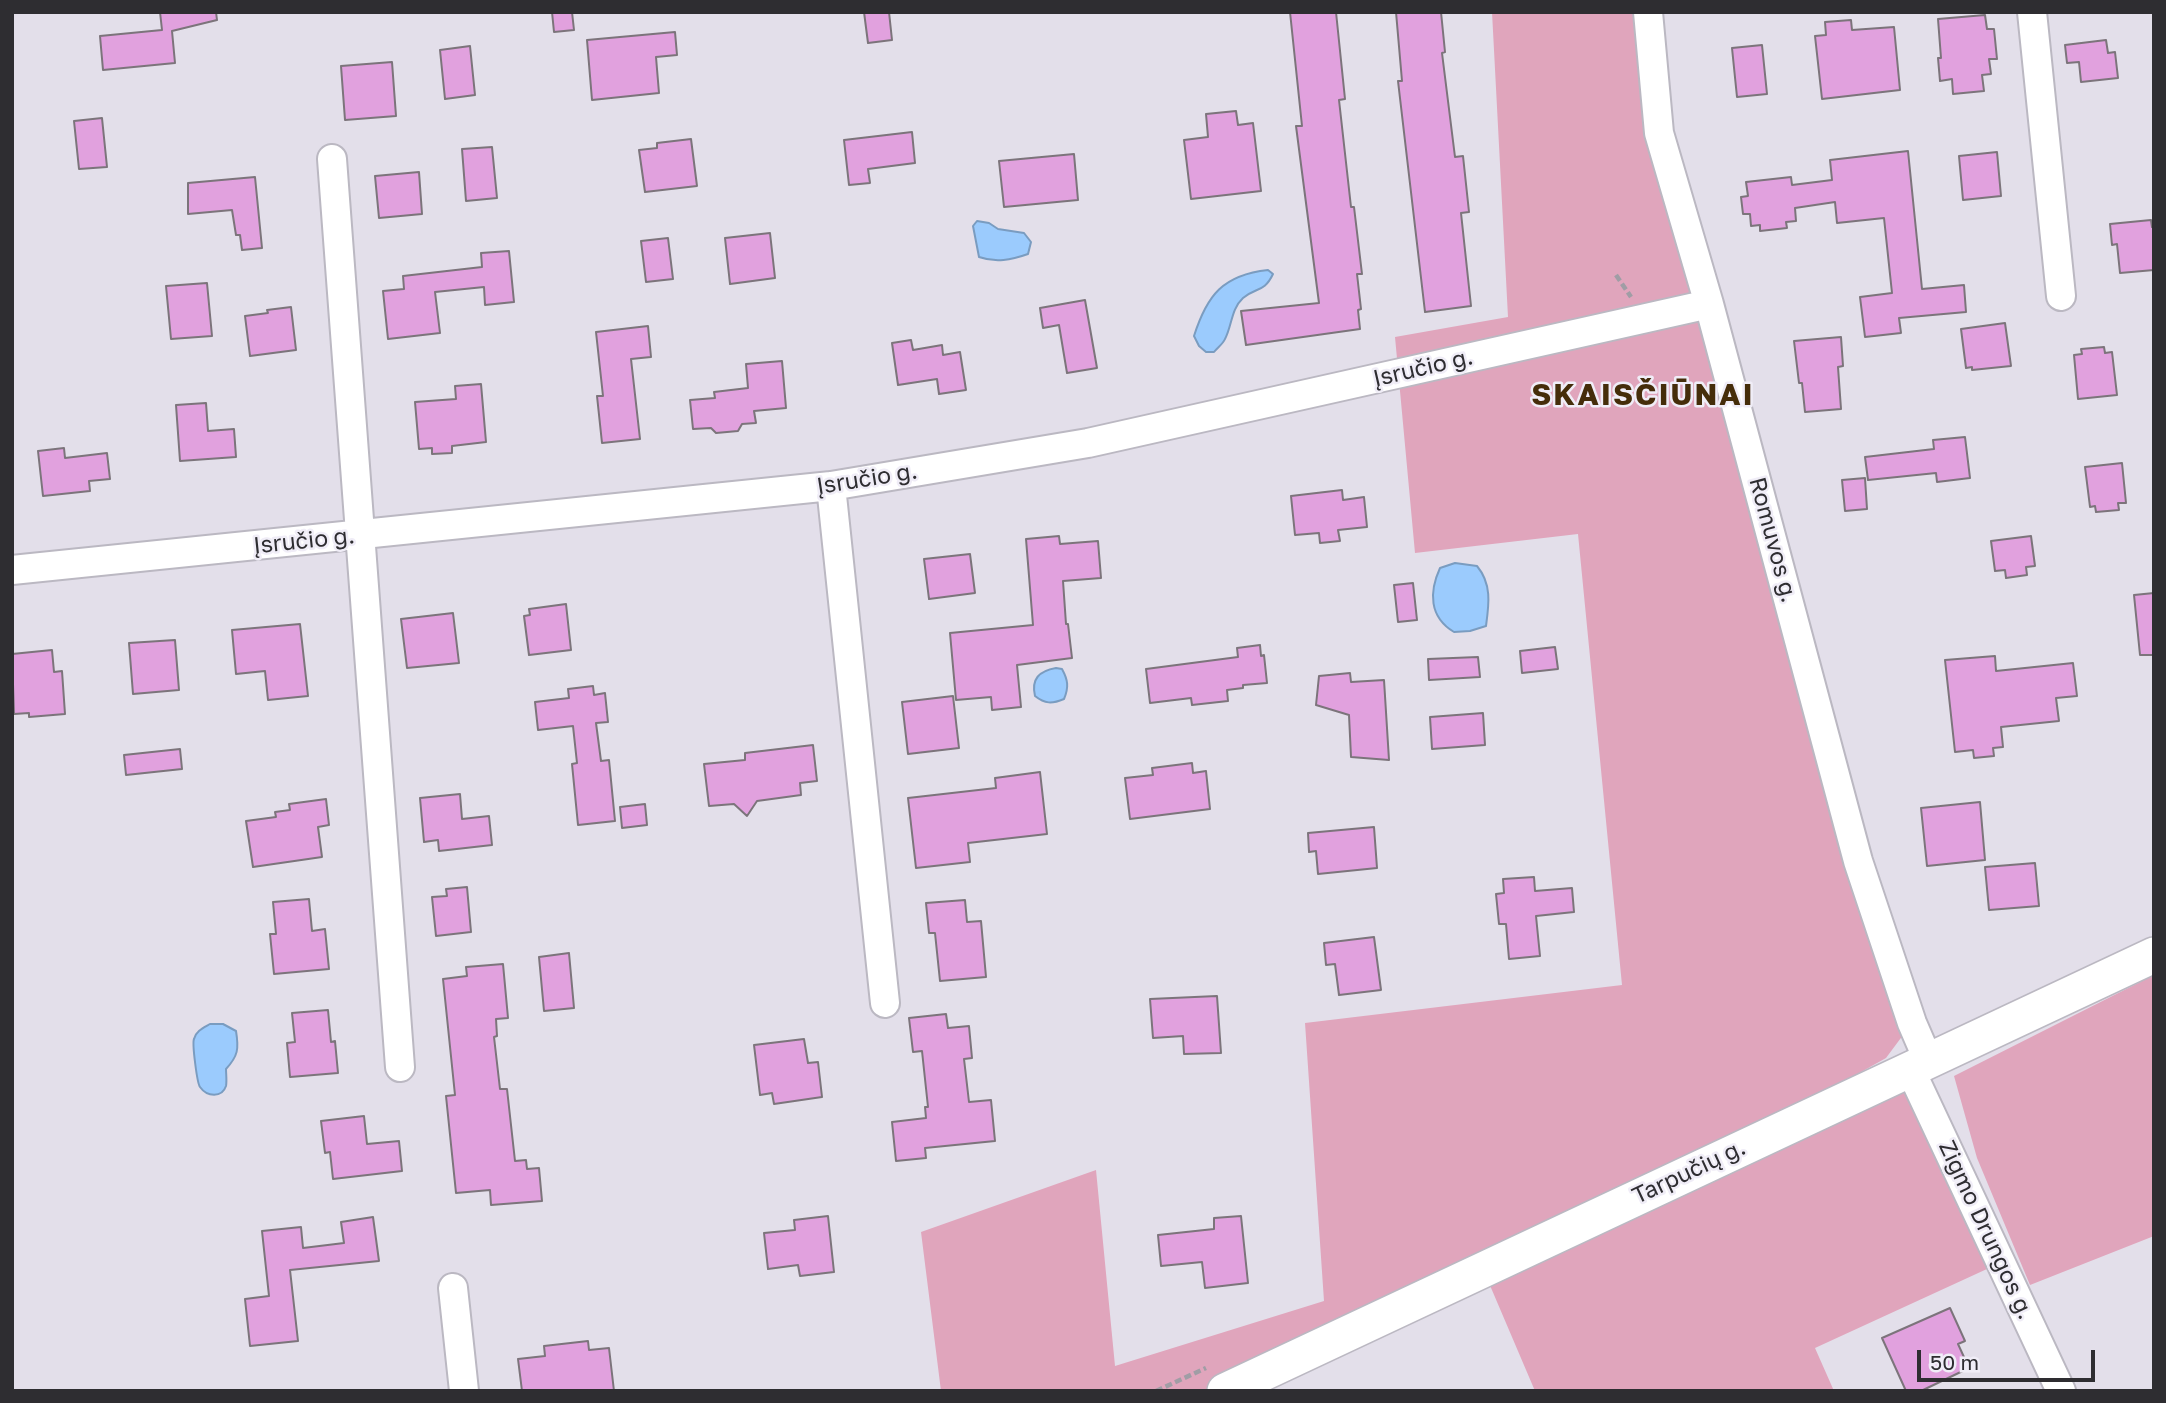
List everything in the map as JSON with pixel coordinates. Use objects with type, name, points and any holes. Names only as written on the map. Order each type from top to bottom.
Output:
[{"type":"main road","name":"Tarpučių g.","points":[[1225,1391],[2154,955]]},
{"type":"street","name":"Romuvos g.","points":[[1648,12],[1659,133],[1709,304],[1858,861],[1912,1023],[1919,1064]]},
{"type":"street","points":[[2032,12],[2061,296]]},
{"type":"street","points":[[332,159],[400,1067]]},
{"type":"street","name":"Įsručio g.","points":[[12,570],[831,485],[1088,443],[1709,304]]},
{"type":"street","points":[[831,485],[885,1003]]},
{"type":"street","name":"Zigmo Drungos g.","points":[[1919,1064],[2061,1391]]},
{"type":"street","points":[[453,1288],[464,1391]]},
{"type":"shaded area","points":[[1492,12],[1648,12],[1659,133],[1912,1023],[1886,1058],[1660,1185],[1910,1069],[2000,1263],[1815,1348],[1834,1391],[1535,1391],[1483,1269],[1225,1391],[941,1391],[921,1232],[1096,1170],[1115,1366],[1324,1301],[1305,1023],[1622,985],[1578,534],[1415,553],[1395,337],[1508,317]]},
{"type":"shaded area","points":[[2154,975],[2154,1236],[2030,1285],[1977,1158],[1954,1076]]},
{"type":"water","points":[[977,221],[989,223],[998,229],[1024,233],[1031,242],[1028,254],[1004,260],[979,257],[973,226]]},
{"type":"water","points":[[1268,270],[1273,274],[1266,284],[1239,302],[1223,343],[1214,352],[1206,352],[1194,336],[1211,298],[1228,282]]},
{"type":"water","points":[[1455,563],[1477,566],[1482,573],[1488,594],[1486,626],[1454,632],[1440,619],[1436,611],[1433,595],[1436,577],[1440,568]]},
{"type":"water","points":[[1062,669],[1067,680],[1064,699],[1042,701],[1035,696],[1035,680],[1045,671]]},
{"type":"water","points":[[210,1024],[223,1024],[236,1031],[237,1043],[237,1052],[226,1069],[226,1086],[221,1093],[214,1095],[206,1093],[200,1087],[194,1048],[196,1034]]},
{"type":"building","points":[[160,12],[216,12],[217,20],[172,31],[175,63],[103,70],[100,36],[162,30]]},
{"type":"building","points":[[552,12],[572,12],[574,30],[554,32]]},
{"type":"building","points":[[864,12],[889,12],[892,40],[868,43]]},
{"type":"building","points":[[1290,12],[1336,12],[1345,99],[1339,100],[1351,207],[1354,207],[1362,274],[1357,274],[1360,329],[1246,345],[1241,311],[1319,303],[1296,126],[1302,126]]},
{"type":"building","points":[[1396,12],[1441,12],[1445,52],[1442,53],[1455,157],[1463,156],[1469,212],[1461,213],[1471,306],[1425,312],[1398,81],[1402,81]]},
{"type":"building","points":[[1985,15],[1987,29],[1994,29],[1997,59],[1989,59],[1991,74],[1982,75],[1984,91],[1953,94],[1952,79],[1940,81],[1938,19]]},
{"type":"building","points":[[1851,20],[1852,30],[1894,27],[1900,90],[1822,99],[1815,36],[1826,35],[1825,22]]},
{"type":"building","points":[[675,32],[677,55],[656,57],[659,93],[592,100],[587,40]]},
{"type":"building","points":[[2106,40],[2108,53],[2115,52],[2118,78],[2081,82],[2079,62],[2067,63],[2065,45]]},
{"type":"building","points":[[1762,45],[1767,94],[1737,97],[1732,48]]},
{"type":"building","points":[[470,46],[475,95],[445,99],[440,50]]},
{"type":"building","points":[[392,62],[396,116],[345,120],[341,66]]},
{"type":"building","points":[[1236,111],[1238,125],[1253,123],[1261,191],[1191,199],[1184,140],[1208,137],[1206,114]]},
{"type":"building","points":[[102,118],[107,167],[79,169],[74,121]]},
{"type":"building","points":[[912,132],[915,163],[868,169],[870,183],[849,185],[844,140]]},
{"type":"building","points":[[691,139],[697,186],[645,192],[639,150],[657,148],[657,143]]},
{"type":"building","points":[[492,147],[497,198],[466,201],[462,149]]},
{"type":"building","points":[[1908,151],[1922,289],[1964,285],[1966,312],[1899,318],[1901,333],[1865,337],[1860,297],[1892,293],[1884,218],[1837,223],[1835,202],[1795,208],[1796,221],[1786,222],[1787,228],[1760,231],[1760,225],[1751,226],[1750,214],[1743,214],[1741,197],[1748,196],[1746,182],[1791,177],[1792,185],[1832,180],[1830,160]]},
{"type":"building","points":[[1997,152],[2001,196],[1963,200],[1959,156]]},
{"type":"building","points":[[1074,154],[1078,200],[1004,207],[999,161]]},
{"type":"building","points":[[419,172],[422,214],[379,218],[375,176]]},
{"type":"building","points":[[255,177],[262,248],[242,250],[240,235],[236,235],[232,210],[188,214],[188,183]]},
{"type":"building","points":[[2151,220],[2154,227],[2154,270],[2120,273],[2117,244],[2112,245],[2110,224]]},
{"type":"building","points":[[770,233],[775,278],[730,284],[725,238]]},
{"type":"building","points":[[668,238],[673,279],[646,282],[641,241]]},
{"type":"building","points":[[509,251],[514,302],[485,305],[484,287],[435,292],[440,333],[388,339],[383,291],[404,289],[403,276],[482,267],[481,253]]},
{"type":"building","points":[[207,283],[212,336],[171,339],[166,286]]},
{"type":"building","points":[[1085,300],[1097,368],[1067,373],[1059,325],[1043,328],[1040,308]]},
{"type":"building","points":[[291,307],[296,350],[250,356],[245,316]]},
{"type":"building","points":[[2005,323],[2011,366],[1972,370],[1972,367],[1966,368],[1961,329]]},
{"type":"building","points":[[648,326],[651,357],[631,359],[640,439],[602,443],[597,396],[603,396],[596,332]]},
{"type":"building","points":[[1841,337],[1843,366],[1838,367],[1841,409],[1805,412],[1794,341]]},
{"type":"building","points":[[911,340],[913,350],[942,345],[943,355],[960,352],[966,390],[939,394],[937,379],[898,385],[892,343]]},
{"type":"building","points":[[2104,347],[2105,353],[2112,352],[2117,395],[2078,399],[2074,355],[2082,354],[2081,349]]},
{"type":"building","points":[[782,361],[786,408],[754,411],[756,423],[742,424],[738,431],[716,433],[711,428],[693,429],[690,400],[715,398],[714,392],[748,388],[746,364]]},
{"type":"building","points":[[481,384],[486,442],[452,446],[452,453],[432,454],[432,448],[419,449],[415,402],[456,399],[455,386]]},
{"type":"building","points":[[206,403],[208,431],[234,429],[236,457],[180,461],[176,405]]},
{"type":"building","points":[[1965,437],[1970,478],[1937,482],[1936,473],[1868,480],[1865,457],[1934,449],[1933,440]]},
{"type":"building","points":[[64,448],[65,458],[107,453],[110,479],[89,481],[90,491],[43,496],[38,451]]},
{"type":"building","points":[[2122,463],[2126,503],[2118,503],[2119,510],[2096,512],[2095,506],[2090,507],[2085,467]]},
{"type":"building","points":[[1865,478],[1867,509],[1845,511],[1842,480]]},
{"type":"building","points":[[1342,490],[1343,500],[1364,497],[1367,527],[1338,530],[1340,541],[1320,543],[1319,533],[1295,535],[1291,496]]},
{"type":"building","points":[[1059,536],[1060,544],[1098,541],[1101,578],[1063,581],[1072,658],[1017,665],[1021,707],[992,710],[991,697],[956,700],[950,633],[1033,625],[1026,539]]},
{"type":"building","points":[[2031,536],[2035,566],[2026,567],[2027,575],[2006,578],[2005,570],[1995,571],[1991,541]]},
{"type":"building","points":[[970,554],[975,593],[929,599],[924,559]]},
{"type":"building","points":[[1413,583],[1417,620],[1398,622],[1394,585]]},
{"type":"building","points":[[2154,593],[2154,655],[2140,655],[2134,595]]},
{"type":"building","points":[[566,604],[571,650],[529,655],[524,616],[530,615],[529,609]]},
{"type":"building","points":[[453,613],[459,663],[407,668],[401,619]]},
{"type":"building","points":[[300,624],[308,696],[268,700],[265,671],[236,674],[232,630]]},
{"type":"building","points":[[175,640],[179,690],[133,694],[129,643]]},
{"type":"building","points":[[1260,645],[1261,656],[1264,655],[1267,683],[1243,685],[1243,688],[1227,690],[1228,701],[1192,705],[1191,698],[1150,703],[1146,669],[1238,657],[1237,648]]},
{"type":"building","points":[[1555,647],[1558,669],[1522,673],[1520,651]]},
{"type":"building","points":[[52,650],[54,672],[62,671],[65,714],[29,717],[29,713],[14,714],[12,654]]},
{"type":"building","points":[[1995,656],[1996,671],[2073,663],[2077,696],[2056,698],[2059,721],[2001,727],[2003,747],[1993,748],[1994,756],[1974,758],[1973,750],[1955,752],[1945,660]]},
{"type":"building","points":[[1478,657],[1480,677],[1429,680],[1428,659]]},
{"type":"building","points":[[1350,673],[1351,682],[1384,680],[1389,760],[1351,757],[1349,715],[1316,705],[1319,676]]},
{"type":"building","points":[[593,686],[594,695],[605,693],[608,722],[596,723],[601,761],[609,760],[615,821],[578,825],[572,764],[577,763],[573,726],[538,730],[535,702],[569,698],[568,689]]},
{"type":"building","points":[[953,696],[959,748],[908,754],[902,702]]},
{"type":"building","points":[[1483,713],[1485,745],[1432,749],[1430,717]]},
{"type":"building","points":[[813,745],[817,781],[800,783],[801,795],[757,801],[747,816],[734,804],[709,806],[704,764],[745,760],[745,753]]},
{"type":"building","points":[[180,749],[182,769],[126,775],[124,755]]},
{"type":"building","points":[[1192,763],[1193,773],[1206,771],[1210,809],[1130,819],[1125,778],[1153,775],[1152,768]]},
{"type":"building","points":[[1040,772],[1047,834],[968,843],[970,862],[916,868],[908,798],[996,788],[995,778]]},
{"type":"building","points":[[460,794],[462,819],[489,816],[492,845],[439,851],[438,840],[424,842],[420,798]]},
{"type":"building","points":[[326,799],[329,825],[318,827],[322,857],[253,867],[246,821],[276,817],[275,812],[290,810],[289,804]]},
{"type":"building","points":[[1980,802],[1985,860],[1927,866],[1921,808]]},
{"type":"building","points":[[645,804],[647,825],[622,828],[620,807]]},
{"type":"building","points":[[1374,827],[1377,868],[1318,874],[1316,851],[1309,852],[1308,833]]},
{"type":"building","points":[[2035,863],[2039,906],[1989,910],[1985,867]]},
{"type":"building","points":[[1534,877],[1535,891],[1572,888],[1574,912],[1536,916],[1540,956],[1509,959],[1506,924],[1499,924],[1496,894],[1504,893],[1503,879]]},
{"type":"building","points":[[467,887],[471,932],[436,936],[432,897],[447,896],[446,889]]},
{"type":"building","points":[[309,899],[312,931],[325,929],[329,969],[274,974],[270,934],[276,934],[273,902]]},
{"type":"building","points":[[965,900],[967,922],[981,921],[986,977],[940,981],[935,933],[929,933],[926,903]]},
{"type":"building","points":[[1374,937],[1381,990],[1339,995],[1335,964],[1326,965],[1324,943]]},
{"type":"building","points":[[569,953],[574,1008],[544,1011],[539,957]]},
{"type":"building","points":[[503,964],[508,1018],[496,1019],[497,1036],[494,1037],[500,1089],[507,1089],[515,1161],[526,1160],[527,1169],[539,1168],[542,1201],[491,1205],[490,1190],[456,1193],[446,1096],[455,1095],[443,979],[467,976],[466,967]]},
{"type":"building","points":[[1217,996],[1221,1053],[1184,1054],[1183,1036],[1153,1038],[1150,999]]},
{"type":"building","points":[[328,1010],[338,1073],[290,1077],[287,1043],[295,1042],[292,1013]]},
{"type":"building","points":[[946,1014],[948,1028],[969,1026],[972,1058],[964,1059],[969,1102],[991,1100],[995,1141],[925,1148],[926,1158],[896,1161],[892,1122],[926,1118],[925,1107],[928,1107],[922,1051],[913,1052],[909,1018]]},
{"type":"building","points":[[804,1039],[808,1063],[818,1062],[822,1097],[774,1104],[772,1093],[760,1095],[754,1045]]},
{"type":"building","points":[[364,1116],[367,1144],[399,1141],[402,1171],[333,1179],[330,1152],[325,1153],[321,1121]]},
{"type":"building","points":[[828,1216],[834,1272],[800,1276],[798,1265],[768,1269],[764,1233],[795,1230],[794,1220]]},
{"type":"building","points":[[1241,1216],[1248,1283],[1205,1288],[1202,1262],[1161,1266],[1158,1235],[1214,1229],[1214,1218]]},
{"type":"building","points":[[373,1217],[379,1261],[290,1270],[298,1341],[250,1346],[245,1299],[269,1296],[262,1231],[301,1227],[303,1248],[344,1243],[341,1222]]},
{"type":"building","points":[[1950,1308],[1965,1341],[1958,1344],[1969,1368],[1921,1391],[1906,1391],[1882,1338]]},
{"type":"building","points":[[588,1341],[589,1350],[609,1348],[614,1391],[522,1391],[518,1359],[545,1356],[544,1346]]},
{"type":"district","name":"SKAISČIŪNAI","points":[[1643,395]]}]
